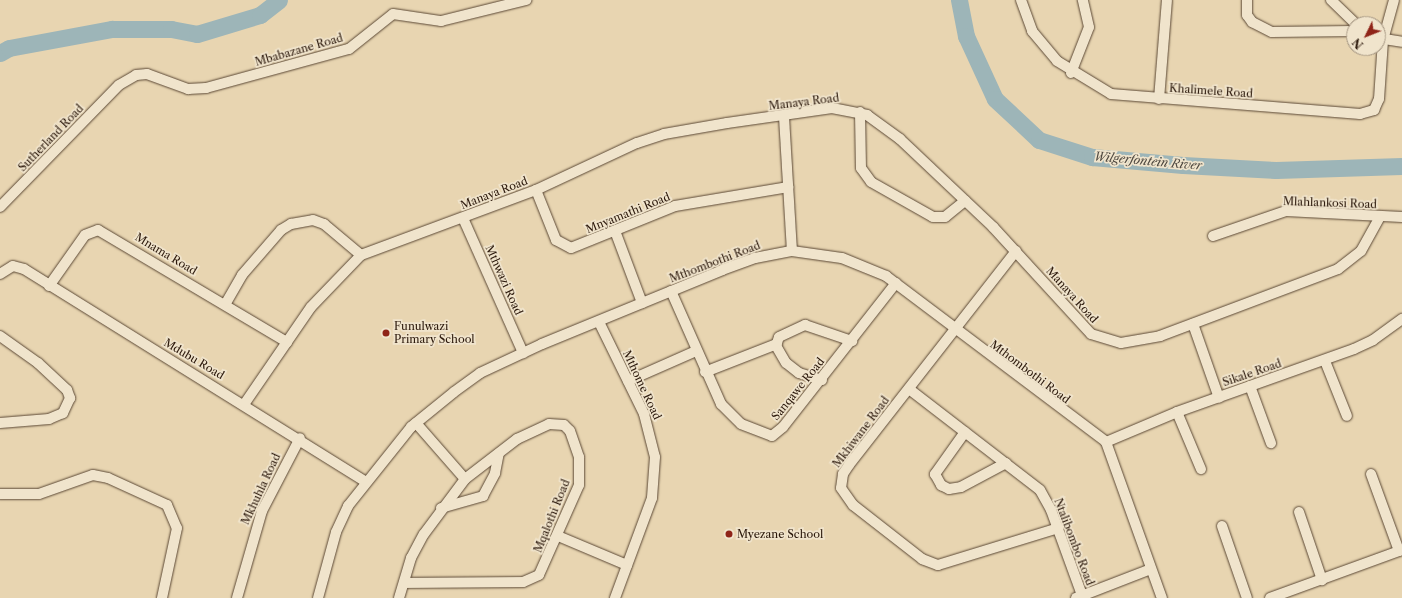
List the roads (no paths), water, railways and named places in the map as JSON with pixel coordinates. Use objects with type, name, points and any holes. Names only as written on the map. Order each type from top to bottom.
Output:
[{"type":"street","name":"Mbabazane Road","points":[[119,86],[136,75],[147,74],[188,89],[206,88],[349,49],[393,14],[441,21],[526,0]]},
{"type":"street","name":"Khalimele Road","points":[[1021,0],[1032,31],[1072,73],[1111,94],[1160,99],[1369,113],[1376,106],[1381,88],[1380,56]]},
{"type":"street","points":[[1072,73],[1089,27],[1083,0]]},
{"type":"street","points":[[1160,99],[1167,0]]},
{"type":"street","points":[[1247,0],[1247,15],[1252,22],[1272,32],[1346,31]]},
{"type":"street","points":[[1331,0],[1348,16]]},
{"type":"street","name":"Khalimele Road","points":[[1386,22],[1394,0]]},
{"type":"street","points":[[1386,40],[1402,42]]},
{"type":"street","name":"Sutherland Road","points":[[0,207],[119,86]]},
{"type":"street","name":"Manaya Road","points":[[244,404],[311,307],[361,255],[536,190],[578,168],[664,134],[784,117],[832,108],[860,112],[882,124],[965,200],[1016,250],[1076,319],[1104,340],[1137,342],[1193,324],[1338,268],[1361,251],[1380,217]]},
{"type":"street","points":[[860,112],[862,168],[871,182],[933,218],[945,217],[965,200]]},
{"type":"street","points":[[784,117],[792,251]]},
{"type":"street","name":"Mnyamathi Road","points":[[536,190],[551,230],[565,246],[579,247],[675,206],[788,187]]},
{"type":"street","name":"Mlahlankosi Road","points":[[1213,236],[1286,211],[1402,217]]},
{"type":"street","name":"Mthwazi Road","points":[[463,218],[523,353]]},
{"type":"street","points":[[226,303],[242,275],[281,230],[291,224],[313,220],[324,224],[361,255]]},
{"type":"street","name":"Mnama Road","points":[[48,286],[85,235],[98,230],[226,303],[287,342]]},
{"type":"street","points":[[615,231],[642,303]]},
{"type":"street","name":"Mkhiwane Road","points":[[1016,250],[843,474],[841,488],[853,505],[922,559],[938,566],[1058,528]]},
{"type":"street","name":"Mthombothi Road","points":[[318,598],[336,532],[365,481],[416,423],[480,373],[523,353],[642,303],[755,258],[792,251],[822,253],[866,265],[896,283],[953,330],[1106,442]]},
{"type":"street","name":"Mdubu Road","points":[[4,271],[20,267],[48,286],[300,438],[365,481]]},
{"type":"street","name":"Sanqawe Road","points":[[671,292],[714,393],[728,412],[741,424],[766,436],[783,427],[822,380],[896,283]]},
{"type":"street","name":"Sikale Road","points":[[1106,442],[1177,412],[1325,361],[1373,340],[1402,319]]},
{"type":"street","name":"Mthome Road","points":[[599,322],[628,380],[651,435],[654,472],[652,498],[615,598]]},
{"type":"street","points":[[1193,324],[1219,398]]},
{"type":"street","points":[[705,372],[777,344],[788,330],[806,325],[852,341]]},
{"type":"street","points":[[0,336],[44,368],[67,390],[70,398],[63,413],[49,419],[0,423]]},
{"type":"street","points":[[777,344],[779,355],[793,369],[822,380]]},
{"type":"street","points":[[628,380],[696,351]]},
{"type":"street","points":[[1325,361],[1347,416]]},
{"type":"street","points":[[1250,386],[1271,443]]},
{"type":"street","name":"Ntalibombo Road","points":[[909,389],[1040,490],[1058,528],[1080,597]]},
{"type":"street","points":[[1177,412],[1201,469]]},
{"type":"street","points":[[416,423],[465,479]]},
{"type":"street","name":"Mqalothi Road","points":[[549,424],[564,425],[570,431],[580,470],[579,485],[542,570],[529,581],[404,583],[412,558],[441,508],[465,479],[499,453],[549,424]]},
{"type":"street","points":[[965,432],[935,474],[941,485],[949,489],[960,487],[1006,463]]},
{"type":"street","name":"Mkhuhla Road","points":[[236,598],[262,511],[300,438]]},
{"type":"street","points":[[1106,442],[1162,598]]},
{"type":"street","points":[[441,508],[483,496],[495,473],[499,453]]},
{"type":"street","points":[[1270,598],[1400,551],[1371,474]]},
{"type":"street","points":[[0,494],[39,494],[93,475],[167,505],[177,528],[162,598]]},
{"type":"street","points":[[1299,512],[1322,580]]},
{"type":"street","points":[[1222,526],[1247,598]]},
{"type":"street","points":[[558,536],[627,565]]},
{"type":"street","points":[[1080,597],[1151,569]]},
{"type":"street","points":[[399,598],[404,583]]},
{"type":"waterway","name":"Wilgerfontein River","points":[[0,53],[9,48],[112,29],[171,29],[197,34],[260,15],[279,0]]},
{"type":"waterway","name":"Wilgerfontein River","points":[[959,0],[966,36],[995,99],[1039,140],[1092,157],[1183,165],[1276,170],[1402,166]]},
{"type":"place","name":"Funulwazi Primary School","points":[[386,333]]},
{"type":"place","name":"Myezane School","points":[[729,534]]}]
